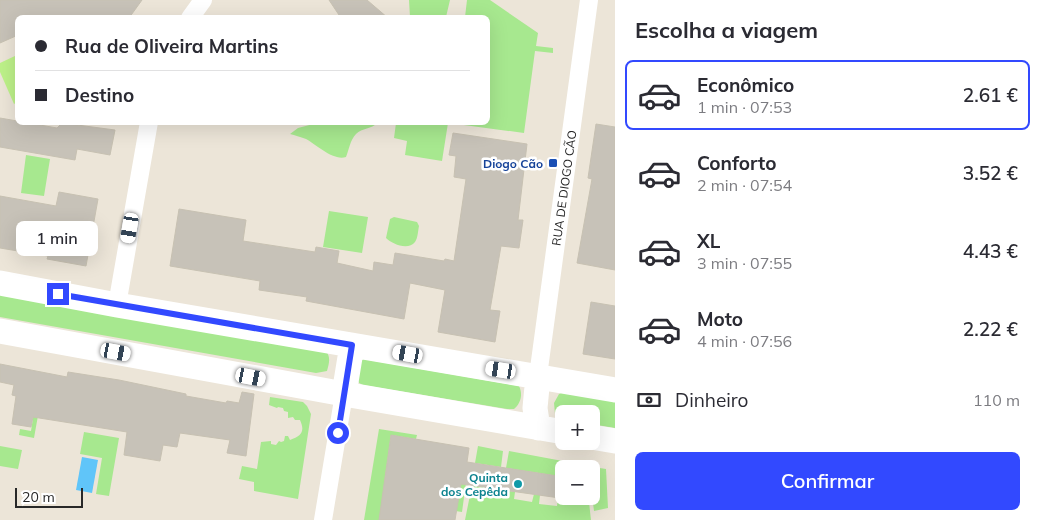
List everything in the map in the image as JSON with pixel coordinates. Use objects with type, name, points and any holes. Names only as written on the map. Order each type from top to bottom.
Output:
[{"type":"main road","points":[[0,283],[117,305],[615,390]]},
{"type":"main road","points":[[0,331],[555,431]]},
{"type":"main road","points":[[344,394],[352,345]]},
{"type":"main road","points":[[538,376],[535,408],[538,428]]},
{"type":"main road","points":[[600,438],[615,441]]},
{"type":"street","points":[[192,15],[203,0]]},
{"type":"street","name":"RUA DE DIOGO CÃO","points":[[538,376],[590,0]]},
{"type":"street","points":[[117,305],[148,125]]},
{"type":"street","points":[[323,520],[344,394]]},
{"type":"green space","points":[[409,0],[450,0],[446,15],[410,15]]},
{"type":"green space","points":[[467,0],[490,0],[538,33],[536,46],[553,48],[553,53],[535,51],[524,133],[464,125],[490,125],[490,15],[465,15]]},
{"type":"green space","points":[[15,56],[14,104],[0,72],[0,63]]},
{"type":"green space","points":[[309,125],[374,125],[354,136],[346,157],[341,158],[325,152],[306,139],[290,134],[298,128]]},
{"type":"green space","points":[[396,125],[448,125],[442,161],[405,155],[407,141],[394,138]]},
{"type":"green space","points":[[26,155],[50,159],[44,196],[21,193]]},
{"type":"green space","points":[[329,211],[368,217],[362,253],[323,247]]},
{"type":"green space","points":[[394,217],[417,222],[419,226],[417,236],[412,245],[400,246],[386,238],[390,219]]},
{"type":"green space","points":[[0,291],[326,351],[329,358],[327,371],[316,373],[0,317]]},
{"type":"green space","points":[[363,359],[519,386],[521,398],[514,409],[507,409],[363,385],[359,383],[358,374]]},
{"type":"green space","points":[[37,392],[42,393],[34,438],[19,435],[20,429],[31,431]]},
{"type":"green space","points":[[563,392],[615,401],[615,428],[600,426],[600,405],[555,405],[555,414],[554,403],[559,394]]},
{"type":"green space","points":[[270,397],[303,402],[311,414],[298,499],[254,491],[254,482],[239,479],[242,466],[257,469],[261,442],[271,441],[271,444],[276,445],[279,441],[284,441],[285,436],[288,436],[290,440],[301,433],[300,420],[295,420],[293,417],[288,418],[288,412],[284,411],[283,408],[269,405]]},
{"type":"green space","points":[[379,429],[417,435],[416,439],[391,435],[385,478],[459,491],[461,482],[466,483],[462,512],[383,500],[379,520],[364,520]]},
{"type":"green space","points":[[84,432],[119,438],[109,496],[96,494],[102,458],[80,454]]},
{"type":"green space","points":[[0,446],[22,450],[18,469],[0,466]]},
{"type":"green space","points":[[478,446],[503,451],[501,467],[475,463]]},
{"type":"green space","points":[[509,451],[557,460],[555,460],[555,476],[506,468]]},
{"type":"green space","points":[[600,468],[606,469],[608,508],[594,511],[593,505],[600,505]]},
{"type":"green space","points":[[472,485],[515,492],[514,499],[532,502],[534,494],[540,495],[539,504],[557,506],[589,505],[591,520],[465,520]]},
{"type":"water","points":[[82,457],[98,460],[92,493],[76,490]]},
{"type":"building","points":[[0,0],[142,0],[131,15],[15,15],[15,36],[0,43]]},
{"type":"building","points":[[329,0],[367,0],[384,15],[339,15]]},
{"type":"building","points":[[0,118],[15,121],[15,125],[40,125],[57,128],[60,125],[77,125],[115,130],[110,155],[77,149],[75,160],[0,147]]},
{"type":"building","points":[[596,124],[615,127],[615,270],[577,263],[592,179],[588,178]]},
{"type":"building","points":[[453,133],[527,144],[518,220],[523,220],[519,248],[501,246],[490,310],[500,311],[495,342],[438,332],[445,290],[410,283],[404,319],[306,301],[307,297],[259,290],[260,281],[170,266],[179,209],[246,220],[243,241],[315,252],[316,247],[339,251],[337,263],[373,271],[374,262],[393,265],[395,253],[454,261],[466,179],[454,177],[456,156],[449,155]]},
{"type":"building","points":[[59,192],[98,199],[86,266],[47,259],[48,256],[0,248],[0,196],[56,206]]},
{"type":"building","points":[[591,302],[615,306],[615,359],[583,354]]},
{"type":"building","points":[[0,364],[67,377],[68,372],[119,380],[186,394],[186,396],[226,403],[227,401],[239,403],[242,392],[254,394],[246,456],[227,453],[230,440],[180,433],[177,447],[163,445],[160,461],[124,455],[127,432],[33,417],[31,427],[12,424],[16,396],[12,395],[14,385],[0,382]]},
{"type":"building","points":[[391,435],[469,448],[467,462],[555,476],[555,497],[461,484],[455,520],[379,520]]},
{"type":"place","name":"Diogo Cão","points":[[553,163]]},
{"type":"place","name":"Quinta dos Cepêda","points":[[518,484]]},
{"type":"route","points":[[58,294],[352,345],[338,433]]}]
